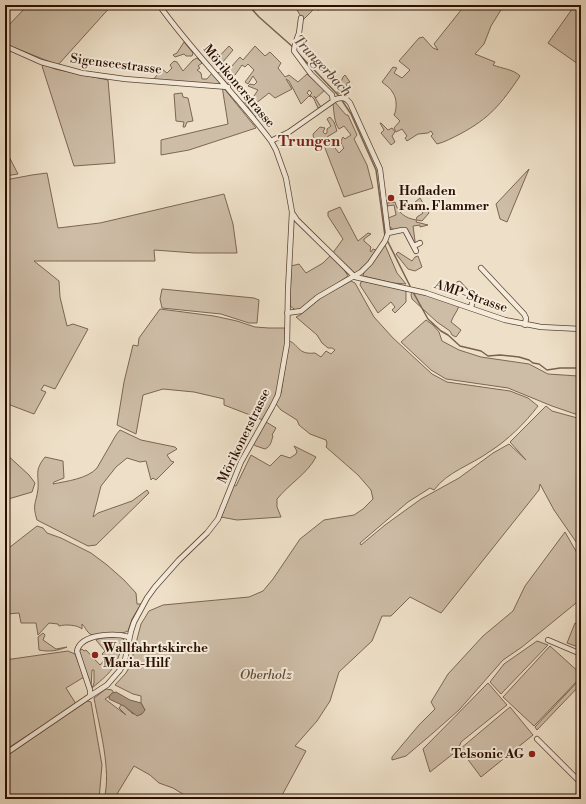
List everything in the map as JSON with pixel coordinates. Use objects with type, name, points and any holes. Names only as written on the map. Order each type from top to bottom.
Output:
[{"type":"street","name":"Mörikonerstrasse","points":[[5,754],[107,685],[120,670],[125,660],[129,637],[139,612],[155,586],[215,523],[222,510],[241,462],[274,402],[281,382],[287,344],[288,272],[292,212],[286,178],[276,150],[271,141],[228,87],[192,48],[159,5]]},
{"type":"street","points":[[301,18],[294,51],[311,74],[335,100]]},
{"type":"street","name":"Sigenseestrasse","points":[[5,46],[41,62],[82,73],[125,79],[228,87]]},
{"type":"street","points":[[271,141],[289,132],[335,100],[344,98],[347,99],[379,166],[388,235],[370,263],[355,277],[349,278],[318,297],[301,311],[287,313]]},
{"type":"street","points":[[292,212],[297,220],[355,277]]},
{"type":"street","points":[[388,235],[405,230],[415,249],[420,243]]},
{"type":"street","points":[[481,268],[524,314],[526,318],[525,325]]},
{"type":"street","name":"AMP-Strasse","points":[[355,277],[426,292],[505,320],[525,325],[581,329]]},
{"type":"street","points":[[459,284],[473,299],[471,308]]},
{"type":"street","points":[[90,696],[90,690],[77,651],[78,647],[82,642],[90,638],[100,636],[112,634],[129,637]]},
{"type":"street","points":[[548,640],[581,654]]},
{"type":"street","points":[[537,739],[581,784]]},
{"type":"green space","points":[[28,5],[112,5],[58,65],[5,44],[5,29]]},
{"type":"green space","points":[[294,5],[319,5],[319,10],[314,9],[303,20]]},
{"type":"green space","points":[[465,5],[504,5],[491,26],[484,44],[475,54],[495,62],[493,65],[511,70],[520,76],[507,95],[494,110],[460,134],[437,144],[431,136],[433,134],[431,131],[428,133],[418,134],[407,141],[405,138],[407,136],[402,129],[396,132],[394,128],[400,121],[394,115],[396,101],[391,90],[382,82],[393,67],[397,68],[394,73],[402,78],[410,70],[399,61],[419,38],[423,37],[433,48],[438,50],[434,44]]},
{"type":"green space","points":[[575,5],[581,5],[581,66],[548,43]]},
{"type":"green space","points":[[184,42],[193,53],[192,56],[186,56],[184,54],[175,57],[173,55],[177,53]]},
{"type":"green space","points":[[229,46],[233,50],[217,68],[213,63]]},
{"type":"green space","points":[[255,46],[265,56],[270,52],[281,63],[278,68],[285,77],[289,75],[298,82],[307,74],[325,90],[316,98],[314,96],[321,107],[318,108],[314,99],[310,95],[312,93],[309,90],[307,93],[311,97],[309,96],[301,104],[289,81],[286,79],[292,89],[275,98],[269,93],[255,104],[262,112],[255,117],[244,101],[248,98],[252,99],[258,90],[248,86],[250,84],[254,85],[257,82],[253,76],[248,84],[245,82],[254,70],[248,64],[245,67],[242,65],[235,75],[232,77],[229,74],[227,77],[232,80],[227,84],[217,74],[219,72],[222,74],[240,57],[243,60]]},
{"type":"green space","points":[[197,58],[202,63],[198,66],[200,68],[197,70],[201,73],[202,79],[207,79],[212,73],[222,85],[153,80],[162,69],[167,73],[172,68],[170,65],[174,61],[177,62],[183,71],[193,60]]},
{"type":"green space","points":[[44,64],[55,69],[108,80],[115,163],[74,166],[42,66]]},
{"type":"green space","points":[[345,75],[350,82],[347,83],[346,89],[350,94],[347,96],[344,92],[344,96],[337,92]]},
{"type":"green space","points":[[222,86],[256,128],[189,150],[161,155],[161,140],[228,124]]},
{"type":"green space","points":[[182,93],[183,97],[188,98],[193,121],[187,122],[185,127],[183,127],[184,122],[176,121],[174,94]]},
{"type":"green space","points":[[335,102],[346,115],[348,115],[357,135],[354,139],[367,165],[373,188],[344,197],[323,143],[314,145],[313,143],[313,134],[320,127],[325,128],[323,132],[325,134],[327,133],[327,129],[331,126],[327,119],[330,117],[334,122],[337,131],[325,140],[328,145],[331,143],[339,153],[344,148],[341,143],[343,137],[345,139],[351,135],[344,126],[339,129],[337,126],[334,117],[333,104]]},
{"type":"green space","points":[[380,123],[388,130],[392,128],[395,132],[392,136],[395,142],[391,145],[381,133],[384,130]]},
{"type":"green space","points":[[5,149],[18,174],[5,176]]},
{"type":"green space","points":[[529,169],[507,222],[500,219],[496,204]]},
{"type":"green space","points":[[47,173],[58,228],[100,223],[224,194],[233,224],[237,253],[195,253],[154,250],[155,261],[34,261],[59,281],[60,297],[67,326],[73,324],[88,329],[55,389],[44,385],[41,390],[46,392],[34,414],[5,403],[5,180]]},
{"type":"green space","points":[[420,198],[429,213],[422,221],[417,220],[416,222],[428,225],[420,227],[420,225],[413,226],[414,243],[408,231],[393,231],[392,228],[390,228],[388,218],[396,215],[394,205],[387,206],[387,203],[395,202],[402,214],[408,218],[416,220],[417,217],[423,213],[415,202]]},
{"type":"green space","points":[[340,207],[358,241],[368,233],[371,234],[364,239],[364,241],[371,247],[371,252],[373,249],[376,250],[368,262],[356,273],[351,273],[332,254],[343,239],[328,216],[328,212]]},
{"type":"green space","points":[[385,245],[397,273],[406,284],[393,283],[363,276],[364,272]]},
{"type":"green space","points":[[398,252],[412,261],[418,256],[422,267],[415,271],[408,269],[396,254]]},
{"type":"green space","points":[[330,256],[343,268],[348,276],[297,311],[290,306],[291,266],[299,264],[306,273],[323,263]]},
{"type":"green space","name":"Oberholz","points":[[351,281],[355,283],[374,317],[393,338],[432,374],[447,382],[510,391],[528,398],[538,406],[528,419],[503,442],[482,457],[452,473],[434,490],[430,488],[408,502],[360,543],[361,545],[385,525],[421,499],[459,478],[493,453],[509,444],[526,460],[510,442],[546,406],[552,411],[581,419],[581,549],[554,510],[540,484],[539,490],[441,613],[410,597],[391,616],[382,616],[372,641],[339,672],[330,701],[317,721],[295,746],[306,751],[280,799],[191,799],[173,788],[159,783],[150,775],[134,766],[114,799],[104,799],[107,775],[106,762],[94,698],[106,689],[112,690],[114,693],[105,699],[126,715],[119,708],[122,704],[133,714],[145,710],[141,703],[141,696],[133,694],[115,685],[130,666],[141,624],[149,611],[163,605],[249,597],[263,591],[300,539],[324,520],[354,515],[363,509],[373,499],[371,490],[358,475],[326,447],[326,440],[310,434],[299,425],[297,420],[281,410],[276,404],[281,393],[289,341],[295,344],[302,351],[315,353],[321,357],[326,351],[331,354],[335,350],[328,348],[322,343],[317,335],[296,317],[322,297]]},
{"type":"green space","points":[[363,281],[404,290],[406,292],[406,302],[395,313],[392,310],[395,307],[391,302],[378,313],[360,285]]},
{"type":"green space","points":[[162,289],[254,298],[259,300],[257,323],[249,323],[221,314],[162,308],[160,299]]},
{"type":"green space","points":[[412,290],[459,306],[451,322],[461,330],[456,337],[412,299]]},
{"type":"green space","points":[[160,309],[214,316],[255,327],[285,328],[284,355],[281,375],[273,401],[263,420],[224,405],[224,399],[194,392],[163,389],[143,395],[136,434],[117,425],[124,382],[133,345],[138,346],[139,338]]},
{"type":"green space","points":[[426,320],[439,332],[442,341],[459,350],[481,357],[529,364],[548,374],[578,376],[581,378],[581,416],[508,388],[446,379],[431,370],[401,342]]},
{"type":"green space","points":[[266,422],[276,428],[272,435],[270,444],[265,449],[253,444]]},
{"type":"green space","points":[[120,430],[141,440],[175,447],[177,449],[167,455],[171,461],[174,462],[156,480],[153,478],[151,480],[146,461],[140,462],[127,458],[116,467],[101,486],[93,517],[98,513],[132,501],[147,490],[149,493],[96,545],[88,546],[37,520],[35,507],[38,489],[38,469],[45,457],[63,461],[64,478],[54,482],[53,484],[70,481],[88,475],[97,468]]},
{"type":"green space","points":[[294,446],[316,457],[308,469],[277,499],[277,507],[281,517],[237,520],[221,517],[233,485],[236,486],[251,455],[270,466],[281,455],[290,458],[296,454],[297,451]]},
{"type":"green space","points":[[5,453],[29,475],[35,483],[32,492],[5,500]]},
{"type":"green space","points":[[37,526],[43,528],[47,533],[61,538],[91,553],[124,580],[136,593],[137,604],[141,604],[132,619],[128,631],[98,636],[90,634],[82,624],[82,629],[75,626],[59,626],[58,624],[49,623],[38,635],[36,623],[21,623],[19,613],[7,614],[5,624],[5,551]]},
{"type":"green space","points":[[565,532],[581,560],[581,599],[522,647],[503,660],[459,710],[406,756],[392,760],[392,757],[419,725],[435,709],[431,702],[448,674],[483,636],[513,611],[525,586]]},
{"type":"green space","points":[[581,621],[581,648],[567,643],[575,623],[579,624]]},
{"type":"green space","points":[[43,633],[45,635],[43,640],[56,649],[67,647],[53,651],[39,650],[38,637]]},
{"type":"green space","points":[[101,638],[124,638],[114,667],[92,688],[94,683],[94,670],[92,670],[91,688],[79,651],[82,649],[84,651],[86,650],[100,665],[106,658],[102,654],[105,651],[96,640]]},
{"type":"green space","points":[[537,641],[548,645],[501,694],[490,682],[504,664]]},
{"type":"green space","points":[[550,646],[581,674],[581,677],[534,726],[503,697]]},
{"type":"green space","points":[[68,651],[75,654],[84,677],[66,688],[76,704],[5,750],[5,660]]},
{"type":"green space","points":[[581,678],[581,684],[537,730],[535,727]]},
{"type":"green space","points":[[488,683],[507,705],[461,742],[458,750],[430,772],[423,749]]},
{"type":"green space","points":[[87,701],[91,702],[102,765],[99,799],[5,799],[5,787],[8,784],[5,779],[5,757]]},
{"type":"green space","points":[[510,707],[533,735],[481,777],[460,749]]},
{"type":"shaded area","points":[[116,692],[130,700],[141,703],[145,710],[142,714],[137,716],[124,706],[109,699],[112,693]]},
{"type":"waterway","name":"Trungerbach","points":[[248,5],[259,17],[294,48]]},
{"type":"waterway","name":"Trungerbach","points":[[296,51],[339,96]]},
{"type":"waterway","name":"Trungerbach","points":[[341,99],[351,114],[376,170],[385,236]]},
{"type":"waterway","name":"Trungerbach","points":[[387,240],[410,286]]},
{"type":"waterway","name":"Trungerbach","points":[[413,292],[428,319],[460,346],[481,351],[488,356],[500,355],[519,357],[539,364],[547,370],[560,368],[581,368]]},
{"type":"place","name":"Hofladen Fam. Flammer","points":[[391,198]]},
{"type":"place","name":"Wallfahrtskirche Maria-Hilf","points":[[95,655]]},
{"type":"place","name":"Telsonic AG","points":[[532,754]]},
{"type":"district","name":"Trungen","points":[[309,141]]}]
